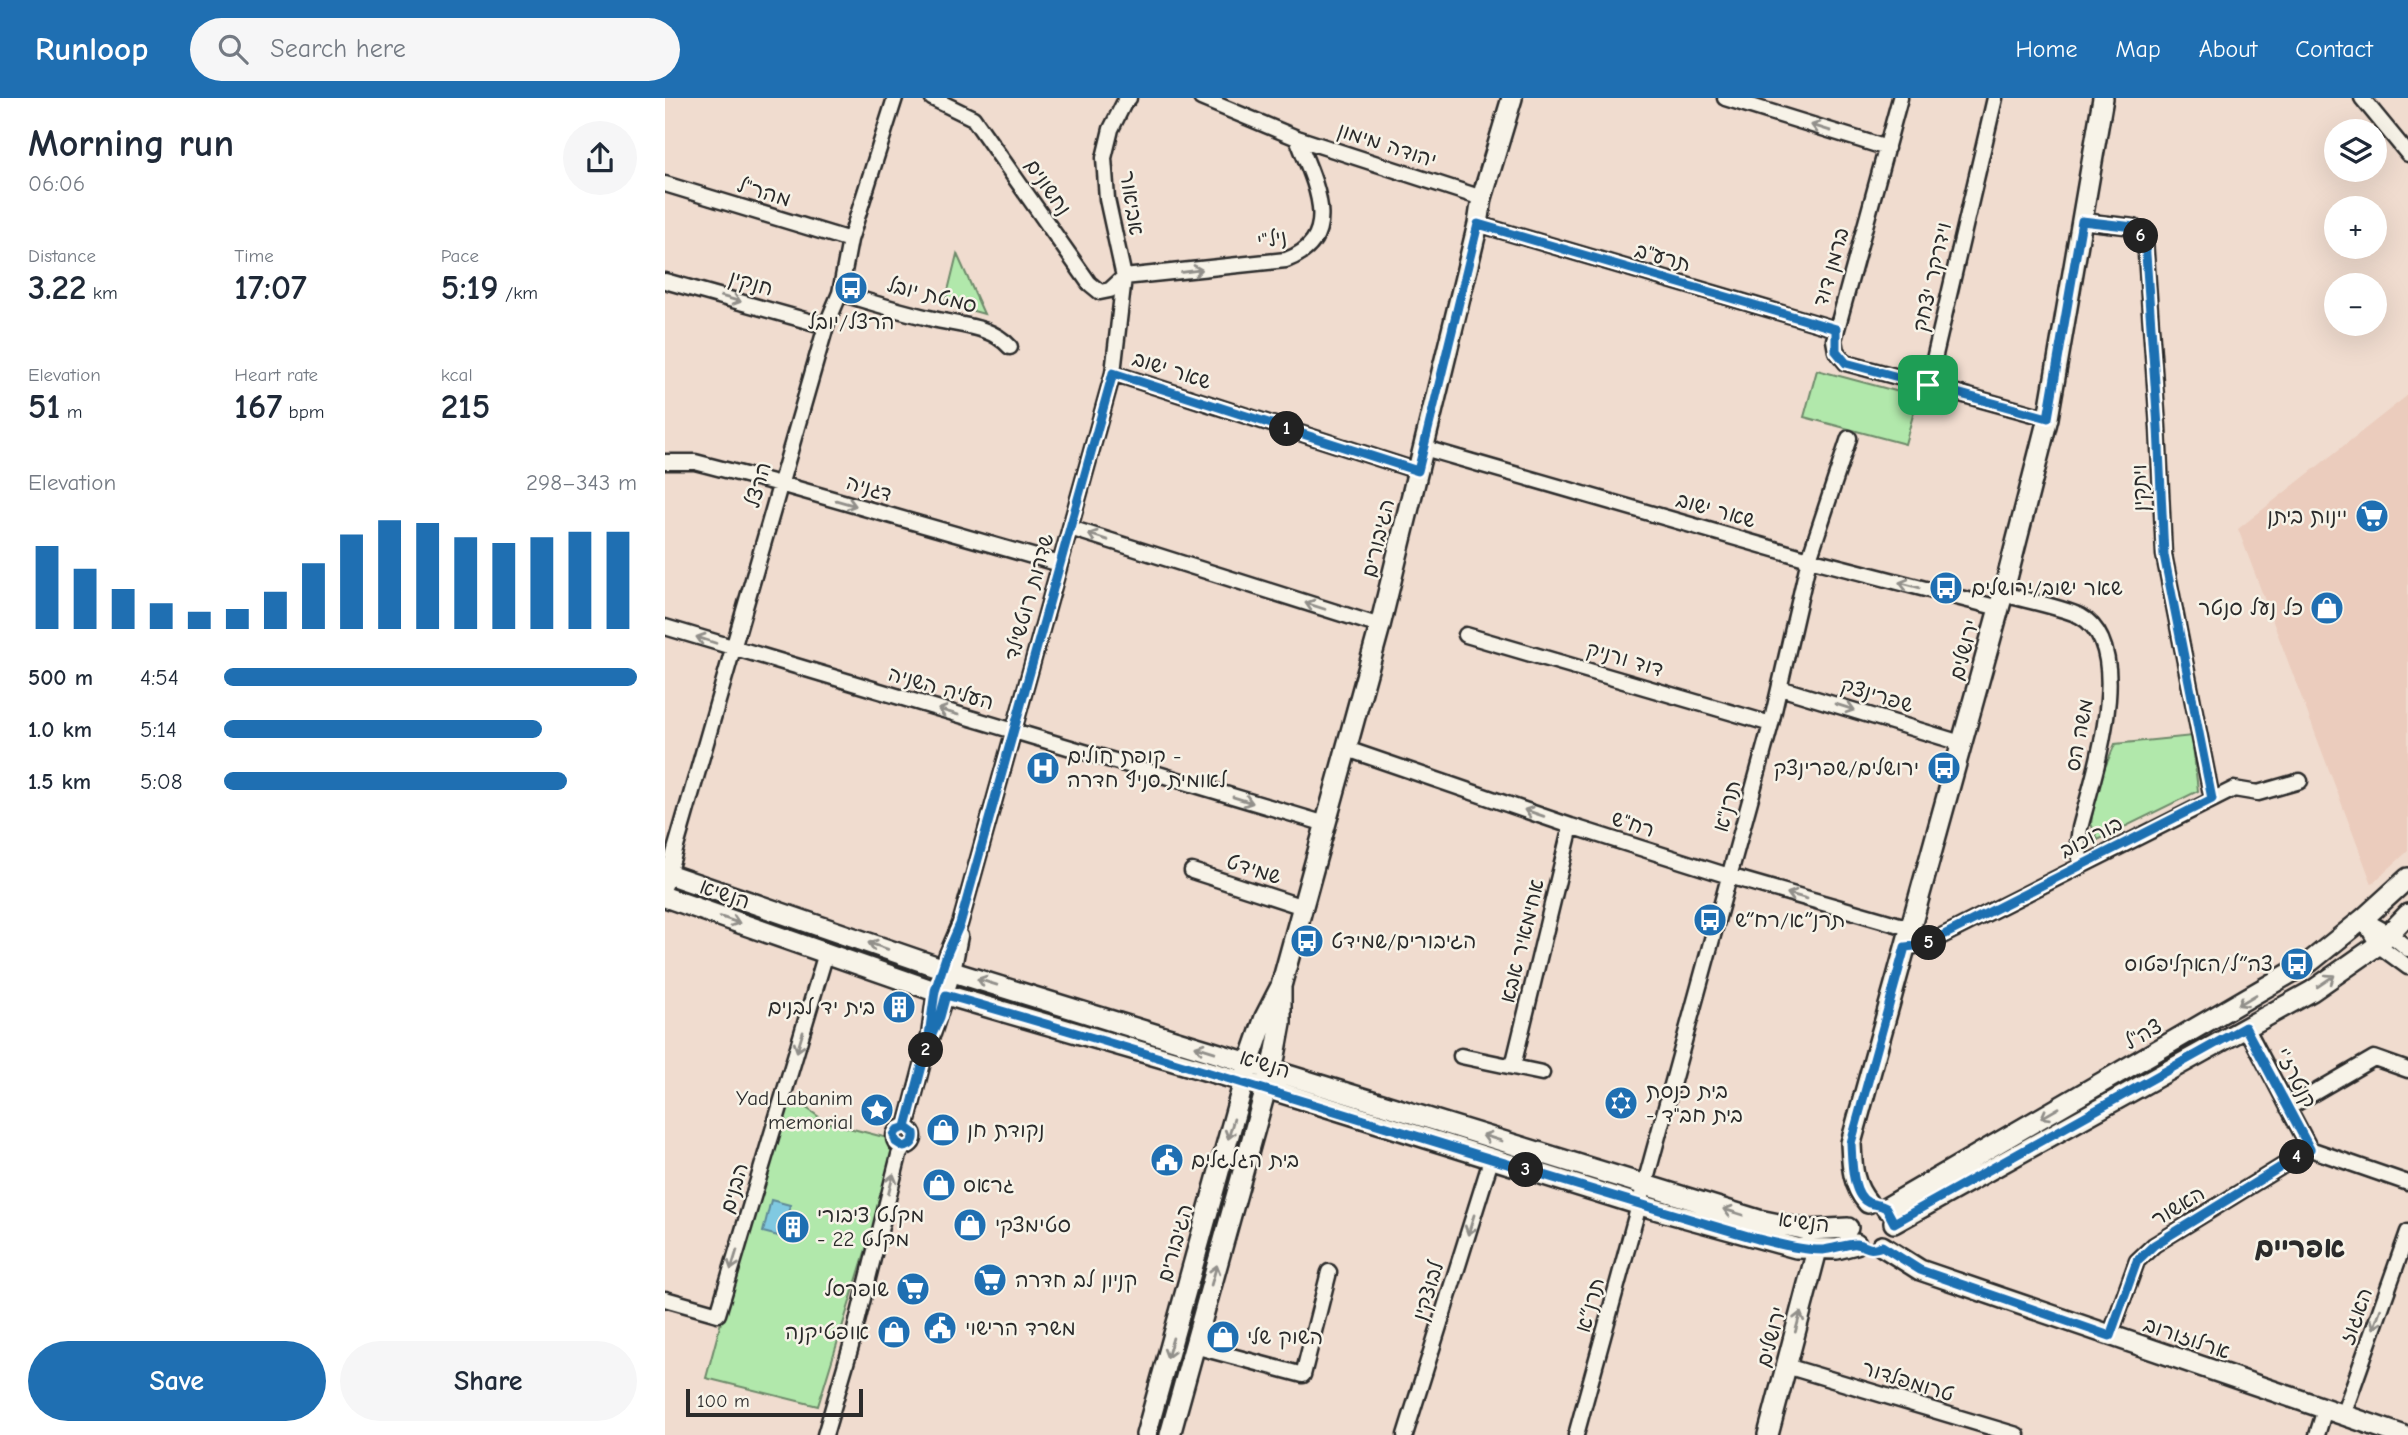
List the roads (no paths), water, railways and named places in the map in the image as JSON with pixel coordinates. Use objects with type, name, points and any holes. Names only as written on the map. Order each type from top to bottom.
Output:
[{"type":"main road","name":"הגיבורים","points":[[1146,1435],[1247,1072],[1265,1017],[1281,986],[1347,749],[1424,448],[1482,198],[1512,98]]},
{"type":"main road","name":"ירושלים","points":[[1883,1211],[1858,1191],[1852,1172],[1851,1143],[2001,601],[2048,418],[2103,98]]},
{"type":"main road","name":"הנשיא","points":[[666,877],[1247,1072],[1643,1195],[1758,1239],[1817,1250],[1837,1249],[1852,1236]]},
{"type":"main road","name":"צה\"ל","points":[[1883,1211],[2311,961],[2408,878]]},
{"type":"main road","name":"הנשיא","points":[[665,897],[941,993],[1247,1072]]},
{"type":"main road","name":"צה\"ל","points":[[1883,1211],[2312,991],[2384,939],[2408,914]]},
{"type":"main road","name":"הגיבורים","points":[[1170,1435],[1269,1079],[1281,1023],[1281,986]]},
{"type":"main road","name":"הנשיא","points":[[1269,1079],[1491,1160],[1759,1220],[1852,1236]]},
{"type":"main road","points":[[1856,1209],[1883,1211],[1892,1237],[1882,1246],[1869,1249],[1852,1236],[1849,1221],[1856,1209]]},
{"type":"main road","name":"ארלוזורוב","points":[[1882,1246],[1920,1270],[2402,1435]]},
{"type":"main road","name":"ירושלים","points":[[1768,1435],[1817,1250]]},
{"type":"street","name":"הרצל","points":[[666,877],[826,326],[840,293],[851,240],[895,98]]},
{"type":"street","name":"נחשונים","points":[[932,98],[973,118],[1089,283],[1100,292],[1111,290],[1124,277]]},
{"type":"street","name":"אביאור","points":[[1124,277],[1107,199],[1104,159],[1111,129],[1129,98]]},
{"type":"street","name":"יהודה מימון","points":[[1201,98],[1297,138],[1482,198]]},
{"type":"street","points":[[1725,98],[1887,148]]},
{"type":"street","name":"ברמן דוד","points":[[1900,98],[1836,329],[1836,351],[1846,363],[1928,385]]},
{"type":"street","name":"וידרקר יצחק","points":[[1928,385],[1995,98]]},
{"type":"street","points":[[2362,98],[2408,154]]},
{"type":"street","name":"ניל\"י","points":[[1124,277],[1286,260],[1303,254],[1314,242],[1321,225],[1314,184],[1297,138]]},
{"type":"street","name":"מהר\"ל","points":[[665,184],[851,240]]},
{"type":"street","name":"ויתקין","points":[[2082,221],[2134,227],[2145,240],[2164,555],[2212,799]]},
{"type":"street","name":"תרע\"ב","points":[[1478,224],[1836,329]]},
{"type":"street","name":"שדרות רוטשילד","points":[[825,1435],[851,1346],[899,1154],[914,1139],[914,1133],[906,1127],[928,1043],[940,1017],[941,993],[960,943],[960,924],[1113,373],[1124,277]]},
{"type":"street","name":"חנקין","points":[[665,281],[826,326]]},
{"type":"street","name":"סמטת יובל","points":[[840,293],[932,319],[982,329],[993,333],[1010,347]]},
{"type":"street","name":"שאר ישוב","points":[[1113,373],[1418,471]]},
{"type":"street","points":[[1928,385],[2048,418]]},
{"type":"street","name":"תרנ\"א","points":[[1643,1195],[1771,724],[1809,558],[1849,438]]},
{"type":"street","name":"שאר ישוב","points":[[1424,448],[1809,558],[2001,601]]},
{"type":"street","name":"דגניה","points":[[665,462],[695,462],[1060,564]]},
{"type":"street","points":[[1070,528],[1380,626]]},
{"type":"street","name":"משה הס","points":[[2001,601],[2080,616],[2091,625],[2101,640],[2108,661],[2108,712],[2080,828],[2078,843],[2081,866]]},
{"type":"street","name":"העליה השניה","points":[[665,627],[1326,824]]},
{"type":"street","name":"דוד ורניק","points":[[1466,635],[1771,724]]},
{"type":"street","name":"שפרינצק","points":[[1780,688],[1961,743]]},
{"type":"street","name":"רח\"ש","points":[[1347,749],[1907,938]]},
{"type":"street","name":"בורוכוב","points":[[1907,938],[1924,945],[2234,789],[2258,793],[2300,781]]},
{"type":"street","name":"אחימאיר אבא","points":[[1513,1066],[1571,826]]},
{"type":"street","name":"שמידט","points":[[1192,871],[1303,907]]},
{"type":"street","points":[[2363,919],[2408,967]]},
{"type":"street","points":[[2384,939],[2408,949]]},
{"type":"street","name":"הבנים","points":[[665,1299],[718,1314],[826,953]]},
{"type":"street","name":"קנטרז'י","points":[[2245,1027],[2310,1149]]},
{"type":"street","points":[[1461,1056],[1542,1073]]},
{"type":"street","points":[[2288,1108],[2374,1058],[2408,1070]]},
{"type":"street","points":[[2310,1149],[2408,1183]]},
{"type":"street","name":"האשור","points":[[2110,1336],[2137,1261],[2154,1245],[2310,1149]]},
{"type":"street","name":"לבוצקין","points":[[1405,1435],[1491,1160]]},
{"type":"street","name":"תרנ״א","points":[[1576,1435],[1643,1195]]},
{"type":"street","name":"האגוז","points":[[2318,1435],[2334,1412],[2405,1249],[2408,1232]]},
{"type":"street","points":[[1195,1346],[1303,1375],[1329,1272]]},
{"type":"street","name":"טרומפלדור","points":[[1786,1366],[2017,1435]]},
{"type":"water","points":[[771,1200],[790,1205],[782,1237],[763,1232]]},
{"type":"place","name":"הרצל/יובל","points":[[851,288]]},
{"type":"place","name":"יינות ביתן","points":[[2372,516]]},
{"type":"place","name":"שאר ישוב/ירושלים","points":[[1946,588]]},
{"type":"place","name":"כל נעל סנטר","points":[[2327,608]]},
{"type":"place","name":"קופת חולים - לאומית סניף חדרה","points":[[1043,768]]},
{"type":"place","name":"ירושלים/שפרינצק","points":[[1944,768]]},
{"type":"place","name":"תרנ״א/רח״ש","points":[[1710,920]]},
{"type":"place","name":"הגיבורים/שמידט","points":[[1307,941]]},
{"type":"place","name":"צה״ל/האקליפטוס","points":[[2297,964]]},
{"type":"place","name":"בית יד לבנים","points":[[899,1007]]},
{"type":"place","name":"בית כנסת - בית חב\"ד","points":[[1621,1103]]},
{"type":"place","name":"Yad Labanim memorial","points":[[877,1110]]},
{"type":"place","name":"נקודת חן","points":[[943,1130]]},
{"type":"place","name":"בית הגלגלים","points":[[1167,1160]]},
{"type":"place","name":"גראס","points":[[939,1185]]},
{"type":"place","name":"סטימצקי","points":[[970,1225]]},
{"type":"place","name":"מקלט ציבורי - מקלט 22","points":[[793,1227]]},
{"type":"place","name":"קניון לב חדרה","points":[[990,1280]]},
{"type":"place","name":"שופרסל","points":[[913,1289]]},
{"type":"place","name":"משרד הרישוי","points":[[940,1328]]},
{"type":"place","name":"אופטיקנה","points":[[894,1332]]},
{"type":"place","name":"השוק שלי","points":[[1223,1337]]},
{"type":"district","name":"אפריים","points":[[2300,1247]]}]
